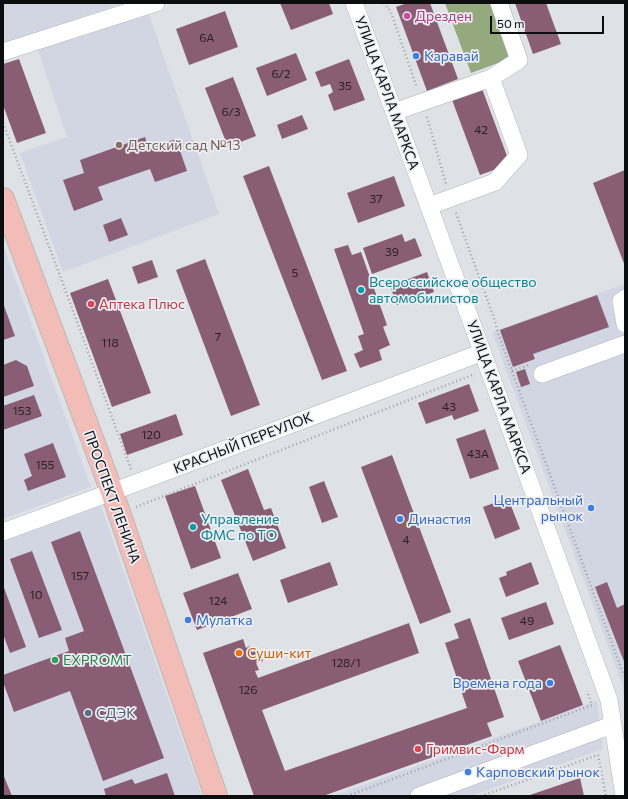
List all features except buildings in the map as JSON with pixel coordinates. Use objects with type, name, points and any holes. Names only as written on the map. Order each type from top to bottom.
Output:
[{"type":"main road","name":"ПРОСПЕКТ ЛЕНИНА","points":[[3,199],[112,492],[216,796]]},
{"type":"street","points":[[3,52],[156,3]]},
{"type":"street","name":"УЛИЦА КАРЛА МАРКСА","points":[[354,3],[483,352],[607,695],[624,796]]},
{"type":"street","points":[[394,112],[490,78],[519,60],[499,3]]},
{"type":"street","points":[[429,206],[495,182],[519,155],[490,78]]},
{"type":"street","points":[[625,298],[621,301],[625,324]]},
{"type":"street","points":[[542,374],[625,344]]},
{"type":"street","name":"КРАСНЫЙ ПЕРЕУЛОК","points":[[3,532],[483,352]]},
{"type":"street","points":[[419,796],[612,725]]},
{"type":"path","points":[[384,3],[391,12],[422,102],[450,199],[624,676]]},
{"type":"path","points":[[3,122],[131,470]]},
{"type":"path","points":[[133,508],[476,374]]},
{"type":"path","points":[[347,796],[592,706]]},
{"type":"path","points":[[481,796],[598,755],[606,796]]},
{"type":"shaded area","points":[[3,3],[123,3],[3,44]]},
{"type":"shaded area","name":"Детский сад №13","points":[[149,15],[219,214],[63,272],[20,153],[67,137],[38,50]]},
{"type":"shaded area","points":[[3,245],[91,487],[3,519]]},
{"type":"shaded area","name":"Центральный рынок","points":[[625,284],[625,708],[622,684],[492,332]]},
{"type":"shaded area","points":[[101,506],[202,796],[3,796],[3,542]]},
{"type":"shaded area","name":"Карповский рынок","points":[[597,701],[603,749],[470,796],[332,796]]},
{"type":"green space","points":[[445,3],[494,3],[514,57],[471,73]]},
{"type":"place","name":"Дрезден","points":[[407,16]]},
{"type":"place","name":"Каравай","points":[[416,56]]},
{"type":"place","name":"Детский сад №13","points":[[119,145]]},
{"type":"place","name":"Всероссийское общество автомобилистов","points":[[361,290]]},
{"type":"place","name":"Аптека Плюс","points":[[91,304]]},
{"type":"place","name":"Центральный рынок","points":[[591,508]]},
{"type":"place","name":"Династия","points":[[400,519]]},
{"type":"place","name":"Управление ФМС по ТО","points":[[193,527]]},
{"type":"place","name":"Мулатка","points":[[188,620]]},
{"type":"place","name":"Суши-кит","points":[[239,653]]},
{"type":"place","name":"EXPROMT","points":[[55,660]]},
{"type":"place","name":"Времена года","points":[[550,683]]},
{"type":"place","name":"СДЭК","points":[[88,713]]},
{"type":"place","name":"Гримвис-Фарм","points":[[418,749]]},
{"type":"place","name":"Карповский рынок","points":[[468,772]]}]
